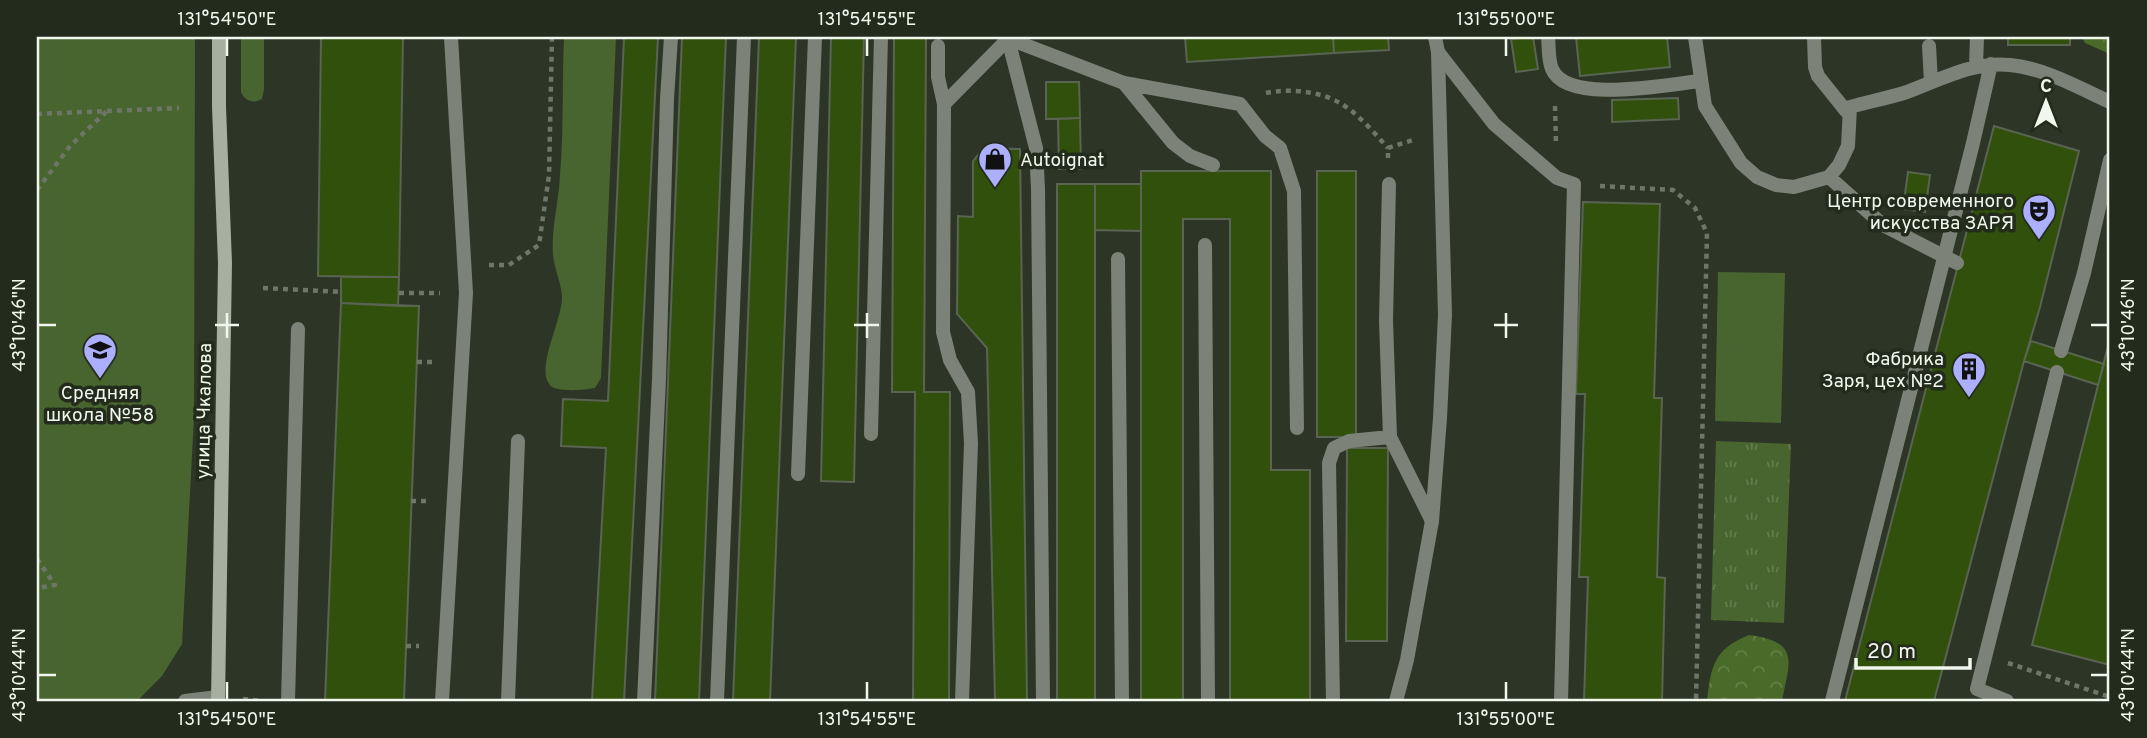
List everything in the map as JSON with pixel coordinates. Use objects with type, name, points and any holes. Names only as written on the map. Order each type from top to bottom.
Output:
[{"type":"main road","name":"улица Чкалова","points":[[218,699],[225,263],[219,37]]},
{"type":"street","points":[[442,701],[466,293],[452,37]]},
{"type":"street","points":[[644,701],[671,37]]},
{"type":"street","points":[[717,701],[744,37]]},
{"type":"street","points":[[798,474],[815,37]]},
{"type":"street","points":[[871,435],[881,37]]},
{"type":"street","points":[[1396,701],[1407,660],[1432,521],[1445,315],[1441,131],[1435,37]]},
{"type":"street","points":[[1548,37],[1551,68],[1555,74],[1561,82],[1584,90],[1701,81]]},
{"type":"street","points":[[1695,37],[1704,106],[1741,163],[1758,177],[1776,185],[1794,187],[1829,177],[1839,165],[1848,146],[1850,107]]},
{"type":"street","points":[[1814,37],[1818,76],[1846,111],[1850,107],[1907,92],[1976,66],[1991,64],[2012,65],[2044,74],[2110,102]]},
{"type":"street","points":[[1976,66],[1977,37]]},
{"type":"street","points":[[1006,38],[1124,83],[1240,104],[1265,136],[1280,148],[1294,191],[1297,428]]},
{"type":"street","points":[[944,104],[1006,38]]},
{"type":"street","points":[[1006,38],[1036,148],[1043,701]]},
{"type":"street","points":[[939,46],[938,77],[944,104],[943,332],[950,360],[968,392],[971,443],[962,701]]},
{"type":"street","points":[[1929,46],[1931,82]]},
{"type":"street","points":[[1438,52],[1494,124],[1557,178],[1574,184],[1561,701]]},
{"type":"street","points":[[1832,701],[1991,64]]},
{"type":"street","points":[[1124,83],[1173,143],[1190,156],[1213,165]]},
{"type":"street","points":[[2061,351],[2084,274],[2110,160]]},
{"type":"street","points":[[1829,177],[1883,225],[1957,263]]},
{"type":"street","points":[[1389,184],[1386,321],[1390,437],[1432,521]]},
{"type":"street","points":[[1205,245],[1208,701]]},
{"type":"street","points":[[1118,259],[1122,701]]},
{"type":"street","points":[[288,701],[298,329]]},
{"type":"street","points":[[2007,701],[1975,695],[2057,372]]},
{"type":"street","points":[[1333,701],[1329,463],[1334,448],[1349,441],[1390,437]]},
{"type":"street","points":[[508,701],[518,441]]},
{"type":"street","points":[[185,701],[218,699]]},
{"type":"path","points":[[509,265],[539,245],[549,175],[552,37]]},
{"type":"path","points":[[1555,74],[1557,178]]},
{"type":"path","points":[[1240,104],[1262,94],[1281,90],[1316,94],[1340,103],[1366,124],[1388,148],[1389,184]]},
{"type":"path","points":[[37,114],[179,108]]},
{"type":"path","points":[[37,190],[70,146],[108,111]]},
{"type":"path","points":[[1388,148],[1441,131]]},
{"type":"path","points":[[1574,184],[1673,190],[1695,208],[1707,233],[1696,701]]},
{"type":"path","points":[[263,288],[341,292]]},
{"type":"path","points":[[398,293],[466,293]]},
{"type":"path","points":[[37,559],[55,585],[37,588]]},
{"type":"path","points":[[2037,674],[2110,697]]},
{"type":"green space","name":"Средняя школа №58","points":[[37,37],[195,37],[194,417],[182,644],[162,676],[137,701],[37,701]]},
{"type":"green space","points":[[241,37],[264,37],[264,89],[259,101],[250,101],[241,92]]},
{"type":"green space","points":[[564,37],[616,37],[601,378],[595,388],[577,390],[552,387],[546,376],[548,354],[562,296],[553,245],[561,158]]},
{"type":"green space","points":[[2082,37],[2110,37],[2110,54],[2085,43]]},
{"type":"green space","points":[[1718,272],[1785,273],[1781,423],[1715,421]]},
{"type":"green space","points":[[1716,441],[1791,444],[1784,623],[1711,620]]},
{"type":"green space","points":[[1749,635],[1777,642],[1788,655],[1789,664],[1782,701],[1707,701],[1716,660],[1728,646]]},
{"type":"building","points":[[321,37],[403,37],[399,277],[318,276]]},
{"type":"building","points":[[624,37],[658,37],[624,701],[592,701],[606,448],[561,446],[563,399],[608,401]]},
{"type":"building","points":[[682,37],[726,37],[699,701],[655,701]]},
{"type":"building","points":[[759,37],[796,37],[770,701],[733,701]]},
{"type":"building","points":[[831,37],[864,37],[854,482],[821,481]]},
{"type":"building","points":[[894,37],[926,37],[924,392],[950,392],[949,701],[913,701],[915,392],[892,392]]},
{"type":"building","points":[[1185,37],[1333,37],[1334,53],[1187,62]]},
{"type":"building","points":[[1333,37],[1388,37],[1389,50],[1334,53]]},
{"type":"building","points":[[1533,37],[1538,69],[1516,72],[1511,39]]},
{"type":"building","points":[[1576,37],[1667,37],[1670,67],[1580,76]]},
{"type":"building","points":[[2008,37],[2070,37],[2070,45],[2008,45]]},
{"type":"building","points":[[1046,82],[1079,82],[1080,118],[1046,119]]},
{"type":"building","points":[[1678,98],[1679,119],[1612,122],[1612,100]]},
{"type":"building","points":[[1080,118],[1081,169],[1059,169],[1058,119]]},
{"type":"building","name":"Фабрика Заря, цех №2","points":[[1994,126],[2079,151],[2040,307],[1934,701],[1845,701]]},
{"type":"building","points":[[984,148],[1020,149],[1027,701],[995,701],[987,348],[957,314],[958,216],[973,217],[973,161]]},
{"type":"building","points":[[1141,171],[1271,171],[1271,470],[1310,470],[1310,701],[1230,701],[1230,219],[1183,219],[1183,701],[1141,701]]},
{"type":"building","points":[[1317,171],[1356,171],[1356,437],[1317,437]]},
{"type":"building","points":[[1908,172],[1930,175],[1925,212],[1903,209]]},
{"type":"building","points":[[1057,184],[1095,184],[1095,701],[1057,701]]},
{"type":"building","points":[[1095,184],[1141,184],[1141,231],[1095,230]]},
{"type":"building","points":[[1583,202],[1660,204],[1654,398],[1662,398],[1657,577],[1665,578],[1662,701],[1584,701],[1588,577],[1579,577],[1585,394],[1576,394]]},
{"type":"building","points":[[341,277],[399,277],[398,306],[341,303]]},
{"type":"building","points":[[341,303],[419,306],[404,701],[325,701]]},
{"type":"building","points":[[2031,341],[2104,364],[2098,385],[2024,361]]},
{"type":"building","points":[[2110,346],[2110,665],[2032,645]]},
{"type":"building","points":[[1347,448],[1388,448],[1387,641],[1346,641]]},
{"type":"place","name":"Autoignat","points":[[995,189]]},
{"type":"place","name":"Центр современного искусства ЗАРЯ","points":[[2039,241]]},
{"type":"place","name":"Средняя школа №58","points":[[100,380]]},
{"type":"place","name":"Фабрика Заря, цех №2","points":[[1969,399]]}]
